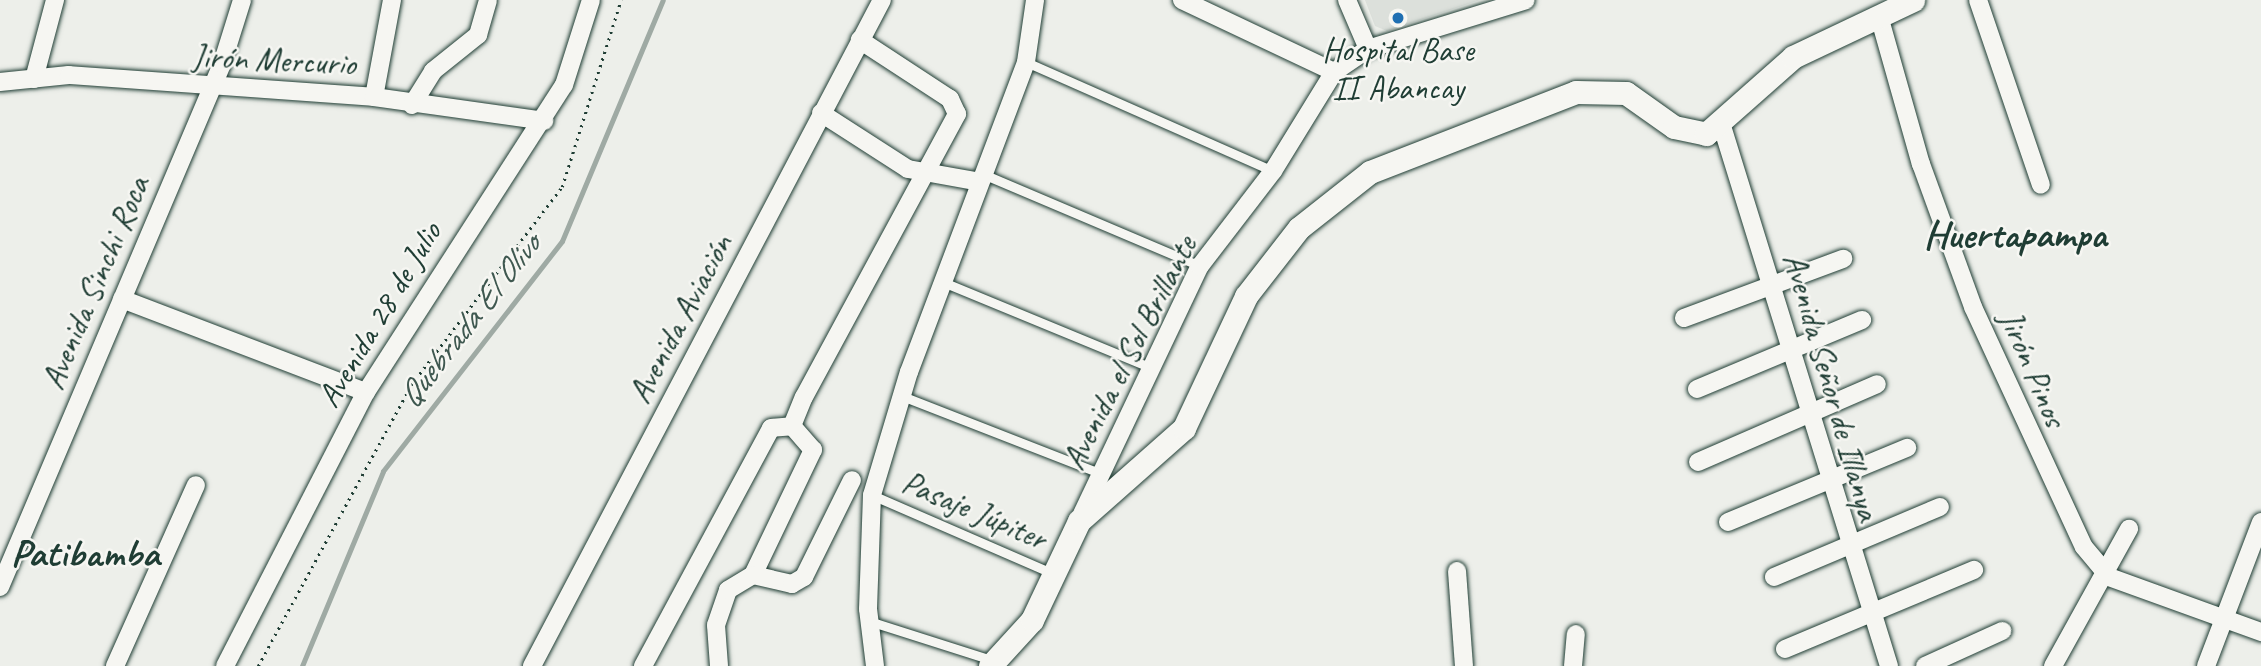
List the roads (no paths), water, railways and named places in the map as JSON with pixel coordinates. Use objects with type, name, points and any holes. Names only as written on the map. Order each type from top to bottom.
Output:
[{"type":"street","points":[[34,79],[55,0]]},
{"type":"street","name":"Avenida Sinchi Roca","points":[[0,587],[211,89],[242,0]]},
{"type":"street","points":[[374,97],[392,0]]},
{"type":"street","points":[[412,105],[433,71],[478,35],[488,0]]},
{"type":"street","name":"Avenida 28 de Julio","points":[[225,666],[366,392],[479,209],[544,121],[571,69],[591,0]]},
{"type":"street","name":"Avenida Aviación","points":[[532,666],[882,0]]},
{"type":"street","points":[[875,666],[869,621],[872,495],[902,396],[1026,62],[1035,0]]},
{"type":"street","points":[[1182,0],[1334,72]]},
{"type":"street","points":[[1347,0],[1368,49]]},
{"type":"street","name":"Avenida el Sol Brillante","points":[[1079,521],[1154,369],[1200,266],[1273,171],[1334,72],[1368,49],[1526,0]]},
{"type":"street","points":[[993,664],[1032,620],[1079,521],[1184,428],[1247,296],[1299,228],[1370,172],[1576,92],[1626,93],[1698,136],[1721,123],[1793,57],[1913,0]]},
{"type":"street","points":[[1978,0],[2041,185]]},
{"type":"street","name":"Jirón Pinos","points":[[1879,16],[1921,164],[1993,357],[2059,500],[2104,574]]},
{"type":"street","points":[[792,426],[929,172],[957,114],[954,103],[860,40]]},
{"type":"street","name":"Jirón Mercurio","points":[[0,82],[69,75],[211,89],[374,97],[412,105],[544,121]]},
{"type":"street","points":[[821,113],[908,169],[981,178]]},
{"type":"street","name":"Avenida Señor de Illanya","points":[[1721,123],[1847,547],[1889,666]]},
{"type":"street","points":[[1684,318],[1843,259]]},
{"type":"street","points":[[122,299],[366,392]]},
{"type":"street","points":[[1697,389],[1862,320]]},
{"type":"street","points":[[1698,462],[1878,384]]},
{"type":"street","points":[[707,666],[718,657],[716,625],[728,590],[753,575],[814,448],[792,426]]},
{"type":"street","points":[[643,666],[771,428],[792,426]]},
{"type":"street","points":[[1728,522],[1827,477],[1907,448]]},
{"type":"street","points":[[753,575],[792,584],[804,577],[852,480]]},
{"type":"street","points":[[115,666],[196,485]]},
{"type":"street","points":[[1774,577],[1940,507]]},
{"type":"street","points":[[2206,666],[2261,522]]},
{"type":"street","points":[[2053,666],[2129,529]]},
{"type":"street","points":[[1785,649],[1973,570]]},
{"type":"street","points":[[1457,571],[1464,666]]},
{"type":"street","points":[[2104,574],[2261,632]]},
{"type":"street","points":[[1925,666],[2002,631]]},
{"type":"street","points":[[1573,666],[1576,634]]},
{"type":"lane","points":[[1026,62],[1273,171]]},
{"type":"lane","points":[[981,178],[1200,266]]},
{"type":"lane","points":[[943,282],[1154,369]]},
{"type":"lane","points":[[902,396],[1102,474]]},
{"type":"lane","name":"Pasaje Júpiter","points":[[872,495],[1055,574]]},
{"type":"lane","points":[[869,621],[993,664]]},
{"type":"waterway","name":"Quebrada El Olivo","points":[[302,666],[383,471],[562,241],[663,0]]},
{"type":"place","name":"Hospital Base II Abancay","points":[[1398,18]]},
{"type":"district","name":"Huertapampa","points":[[2015,234]]},
{"type":"district","name":"Patibamba","points":[[85,553]]}]
